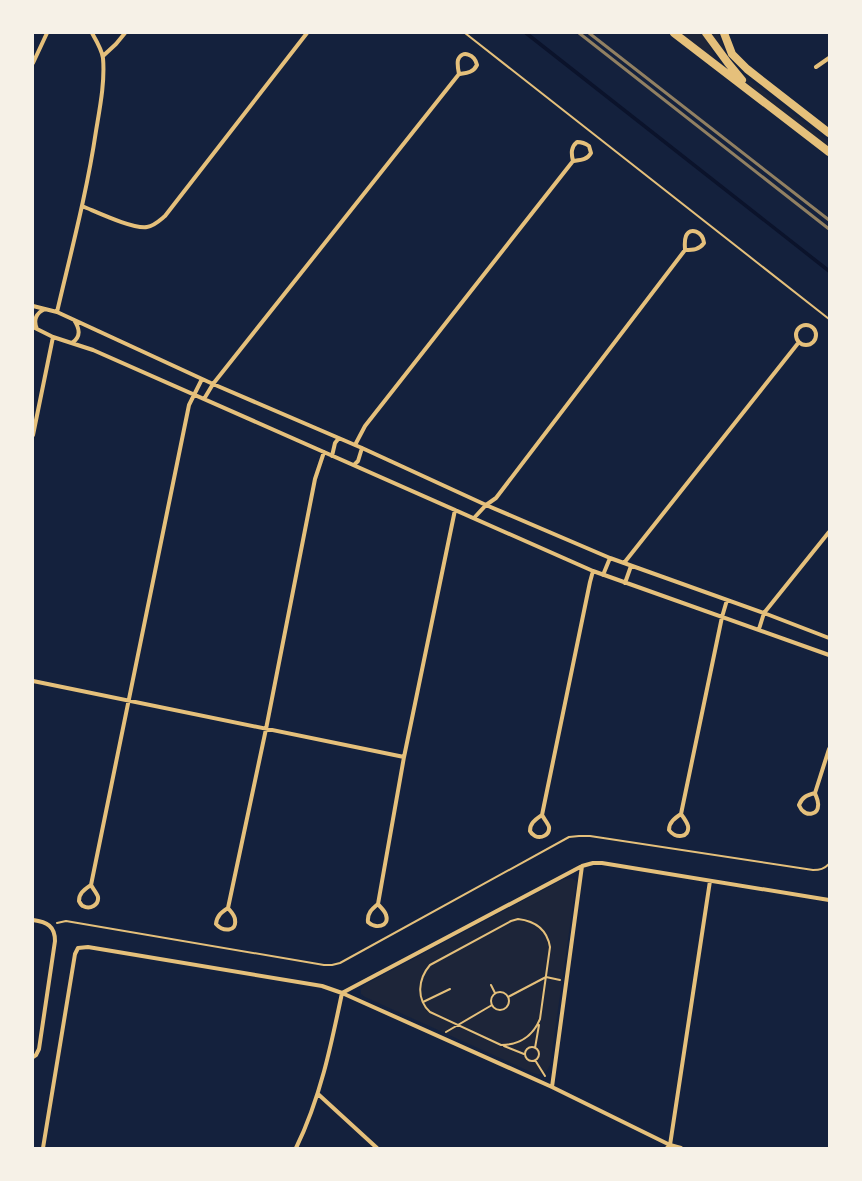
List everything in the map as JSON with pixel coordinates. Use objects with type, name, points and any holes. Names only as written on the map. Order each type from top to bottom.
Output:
[{"type":"main road","points":[[674,33],[829,152]]},
{"type":"main road","points":[[706,33],[740,78],[765,102]]},
{"type":"main road","points":[[724,33],[732,54],[746,69],[829,133]]},
{"type":"street","points":[[33,63],[47,33]]},
{"type":"street","points":[[57,312],[82,206],[100,108],[103,77],[102,56],[92,33]]},
{"type":"street","points":[[102,56],[116,44],[125,33]]},
{"type":"street","points":[[82,206],[136,227],[147,227],[156,224],[165,216],[307,33]]},
{"type":"street","points":[[204,399],[213,384],[459,74],[475,69],[477,65],[475,58],[466,54],[463,54],[460,57],[457,66],[459,74]]},
{"type":"street","points":[[816,68],[829,58]]},
{"type":"street","points":[[355,445],[365,426],[573,161],[589,156],[591,152],[589,146],[584,142],[577,142],[574,144],[572,148],[573,161]]},
{"type":"street","points":[[474,518],[486,505],[496,498],[685,250],[685,237],[691,231],[698,232],[702,236],[704,243],[702,246],[698,249],[685,250]]},
{"type":"street","points":[[33,306],[57,312],[213,384],[362,448],[486,505],[610,558],[829,638]]},
{"type":"street","points":[[46,309],[36,315],[35,328],[53,337],[93,350],[593,571],[829,655]]},
{"type":"street","points":[[72,343],[79,336],[80,331],[74,320]]},
{"type":"street","points":[[803,325],[813,328],[816,336],[813,341],[808,344],[802,344],[800,342],[796,336],[798,329],[803,325]]},
{"type":"street","points":[[33,435],[53,337]]},
{"type":"street","points":[[624,563],[800,342]]},
{"type":"street","points":[[91,886],[80,894],[79,901],[83,906],[93,906],[96,904],[98,897],[91,886],[189,405],[202,379]]},
{"type":"street","points":[[332,456],[335,443],[339,438]]},
{"type":"street","points":[[354,465],[358,461],[362,448]]},
{"type":"street","points":[[228,908],[233,914],[235,923],[230,929],[221,929],[216,924],[216,920],[218,916],[228,908],[266,729],[315,479],[324,452]]},
{"type":"street","points":[[378,904],[384,910],[387,919],[383,925],[374,926],[368,922],[368,917],[378,904],[404,757],[455,510]]},
{"type":"street","points":[[759,629],[764,613],[829,532]]},
{"type":"street","points":[[603,575],[610,558]]},
{"type":"street","points":[[625,583],[631,566]]},
{"type":"street","points":[[542,815],[531,824],[530,827],[530,831],[535,836],[544,836],[549,830],[549,827],[542,815],[593,571]]},
{"type":"street","points":[[681,814],[670,822],[669,830],[674,835],[683,835],[688,830],[686,821],[681,814],[722,617],[727,600]]},
{"type":"street","points":[[33,681],[404,757]]},
{"type":"street","points":[[815,793],[802,798],[799,805],[803,812],[812,814],[818,809],[818,800],[815,793],[829,749]]},
{"type":"street","points":[[342,992],[582,866],[602,863],[829,900]]},
{"type":"street","points":[[552,1087],[582,866]]},
{"type":"street","points":[[670,1147],[710,881]]},
{"type":"street","points":[[33,920],[40,921],[50,926],[55,933],[39,1049],[33,1057]]},
{"type":"street","points":[[43,1148],[75,954],[78,948],[88,947],[322,986],[342,992],[552,1087],[670,1147],[681,1148]]},
{"type":"street","points":[[296,1148],[303,1134],[318,1094],[331,1045],[342,992]]},
{"type":"street","points":[[318,1094],[377,1148]]},
{"type":"path","points":[[465,33],[829,319]]},
{"type":"path","points":[[50,926],[59,921],[66,921],[324,965],[332,965],[340,963],[569,838],[590,836],[813,870],[821,870],[829,864]]},
{"type":"path","points":[[535,1048],[550,947],[549,939],[542,928],[530,921],[518,919],[512,921],[430,965],[425,971],[420,984],[420,990],[423,1002],[430,1012],[524,1054],[527,1060],[536,1060]]},
{"type":"path","points":[[508,997],[546,978],[566,981]]},
{"type":"path","points":[[491,985],[495,993]]},
{"type":"path","points":[[423,1002],[450,989]]},
{"type":"path","points":[[501,992],[508,997],[509,1003],[504,1010],[498,1010],[492,1005],[491,998],[495,993],[501,992]]},
{"type":"path","points":[[439,1036],[492,1005]]},
{"type":"path","points":[[501,1045],[509,1045],[527,1038],[535,1030],[540,1019]]},
{"type":"path","points":[[524,1054],[529,1047],[535,1048],[539,1052],[536,1060]]},
{"type":"path","points":[[536,1060],[552,1087]]},
{"type":"shaded area","points":[[680,33],[702,33],[715,58],[712,57]]},
{"type":"shaded area","points":[[712,33],[718,33],[726,53],[737,70],[829,142],[829,148],[758,93],[743,79]]},
{"type":"shaded area","points":[[572,878],[576,881],[576,884],[550,1065],[543,1073],[533,1073],[361,994],[361,989],[366,984],[564,879]]},
{"type":"waterway","points":[[526,33],[829,271]]},
{"type":"railway","points":[[579,33],[829,229]]},
{"type":"railway","points":[[589,33],[829,220]]}]
